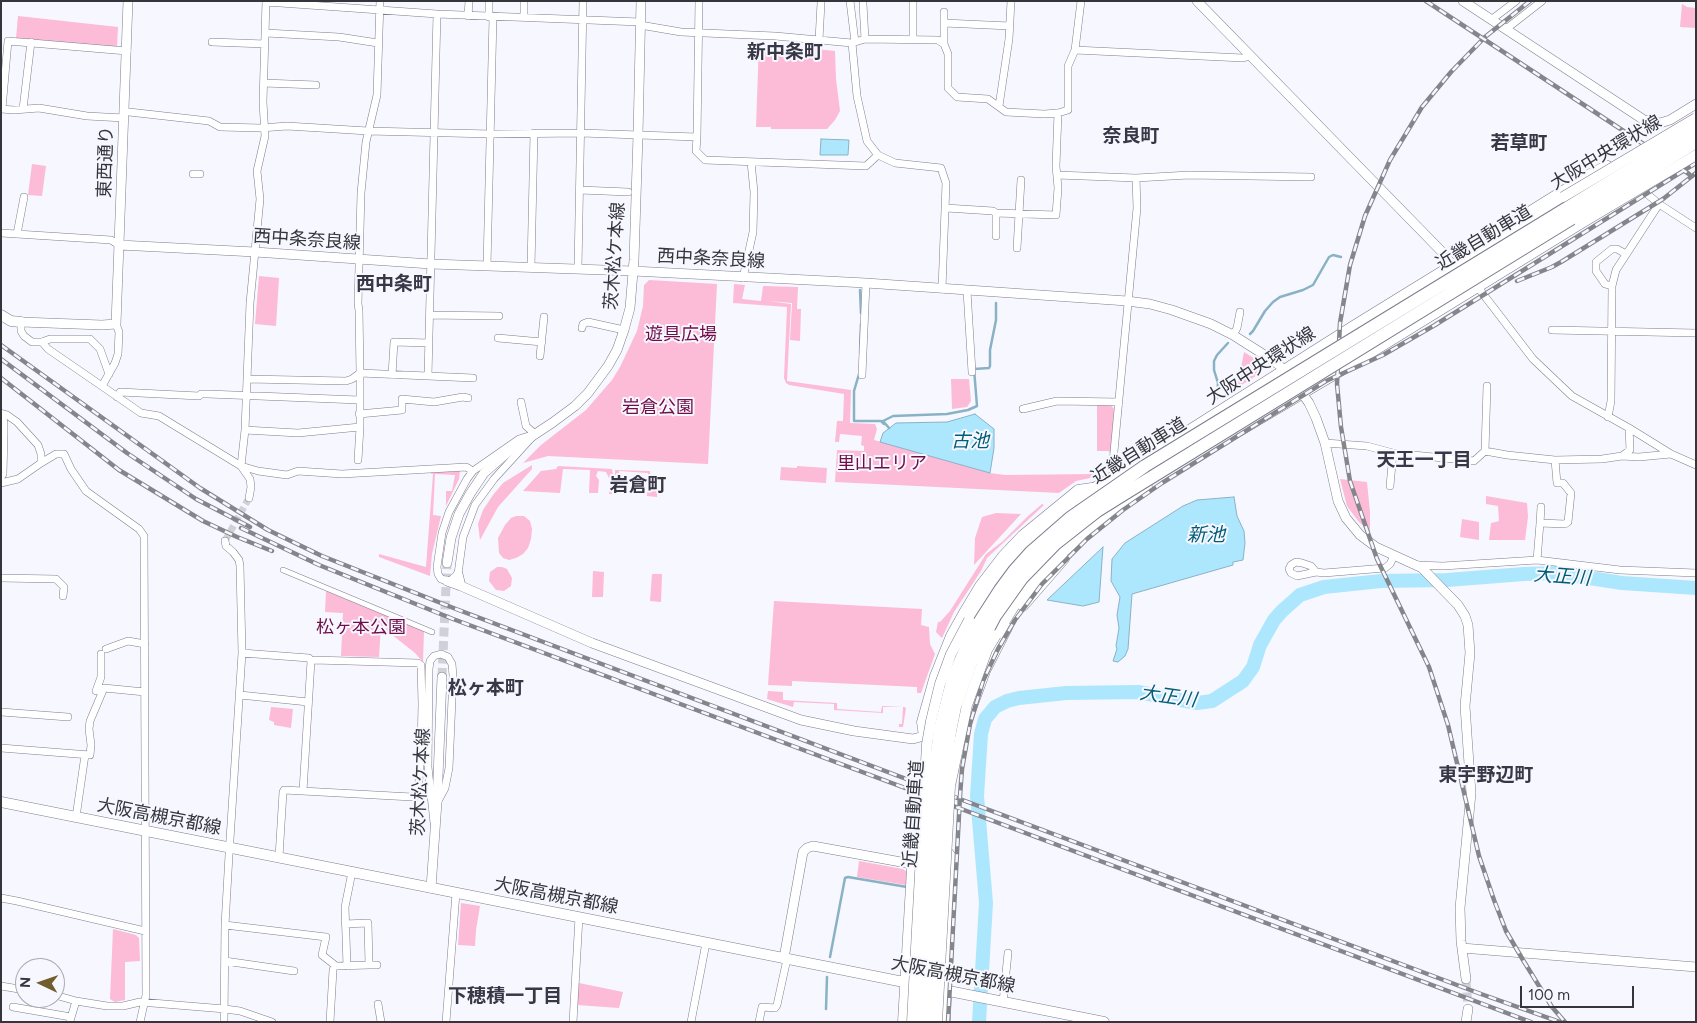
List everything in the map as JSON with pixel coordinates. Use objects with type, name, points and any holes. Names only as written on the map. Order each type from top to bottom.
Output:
[{"type":"highway","name":"近畿自動車道","points":[[920,1022],[933,784],[940,729],[953,678],[973,632],[1014,571],[1049,535],[1116,486],[1696,129]]},
{"type":"highway","name":"近畿自動車道","points":[[929,1022],[942,784],[950,732],[958,699],[972,660],[995,616],[1022,578],[1055,544],[1097,511],[1696,142]]},
{"type":"main road","name":"大阪中央環状線","points":[[912,1022],[927,744],[931,720],[940,684],[951,654],[990,586],[1017,553],[1049,522],[1094,488],[1452,265],[1696,118]]},
{"type":"main road","points":[[937,1022],[950,786],[967,705],[987,650],[1016,603],[1032,582],[1085,532],[1141,491],[1696,155]]},
{"type":"main road","points":[[1,315],[11,321],[21,322]]},
{"type":"main road","points":[[1085,532],[1070,553],[1024,603],[1004,634],[985,671],[959,744],[951,747],[941,747],[929,742],[924,736],[922,722],[935,676],[961,618],[980,586],[1003,556],[1040,520],[1078,490],[1094,488]]},
{"type":"main road","name":"大阪高槻京都線","points":[[1,802],[1104,1022]]},
{"type":"main road","points":[[903,1022],[913,852],[916,845],[924,842],[937,842],[945,847],[952,858],[945,1022]]},
{"type":"street","name":"東西通り","points":[[116,324],[127,115],[126,51],[128,1]]},
{"type":"street","points":[[358,460],[360,427],[358,304],[360,193],[368,131],[377,95],[380,1]]},
{"type":"street","points":[[468,16],[469,1]]},
{"type":"street","points":[[487,266],[491,134],[489,1]]},
{"type":"street","points":[[524,1],[524,17]]},
{"type":"street","points":[[578,269],[583,1]]},
{"type":"street","name":"茨木松ケ本線","points":[[447,563],[455,525],[470,494],[493,464],[575,406],[593,387],[612,358],[624,330],[630,308],[633,271],[640,1]]},
{"type":"street","points":[[699,1],[696,151],[705,160],[866,166],[878,155]]},
{"type":"street","points":[[850,1],[862,119],[867,141],[878,155],[895,163],[941,168],[946,183],[942,289]]},
{"type":"street","points":[[913,1],[913,39]]},
{"type":"street","points":[[999,106],[1009,40],[1011,1]]},
{"type":"street","points":[[944,12],[944,44],[948,54],[948,88],[957,97],[988,99],[1006,112],[1058,113],[1068,110],[1068,66],[1075,50],[1081,1]]},
{"type":"street","points":[[1197,1],[1446,256],[1452,265],[1470,247],[1605,164],[1610,165],[1659,204],[1696,228]]},
{"type":"street","points":[[1463,1],[1476,5],[1491,20],[1644,120],[1660,122],[1670,120],[1696,104]]},
{"type":"street","points":[[1491,20],[1516,1]]},
{"type":"street","points":[[1506,29],[1542,1]]},
{"type":"street","points":[[249,498],[250,480],[241,466],[247,396],[250,303],[260,199],[257,171],[265,136],[263,102],[266,2],[468,16],[524,17],[640,24],[681,32],[853,43],[865,39],[913,39],[938,40],[944,44]]},
{"type":"street","points":[[819,40],[821,3]]},
{"type":"street","points":[[863,4],[865,39]]},
{"type":"street","points":[[428,376],[437,14]]},
{"type":"street","points":[[944,23],[1010,26]]},
{"type":"street","points":[[266,33],[339,37],[378,43]]},
{"type":"street","points":[[126,51],[8,41],[2,109],[39,108],[87,116],[127,115],[209,121],[220,127],[287,126],[368,131],[491,134],[581,133],[697,137]]},
{"type":"street","points":[[23,109],[31,42]]},
{"type":"street","points":[[212,42],[265,44]]},
{"type":"street","points":[[1075,50],[1242,58],[1250,56]]},
{"type":"street","points":[[264,83],[316,85]]},
{"type":"street","points":[[946,208],[993,211],[996,213],[1056,215],[1058,113]]},
{"type":"street","points":[[531,267],[534,133]]},
{"type":"street","points":[[743,278],[753,232],[754,192],[751,162]]},
{"type":"street","points":[[1057,175],[1136,178],[1189,175],[1311,176]]},
{"type":"street","points":[[1118,473],[1113,467],[1113,462],[1136,208],[1136,178]]},
{"type":"street","points":[[1017,248],[1021,180]]},
{"type":"street","points":[[580,190],[628,192]]},
{"type":"street","points":[[1453,302],[1480,290],[1643,190]]},
{"type":"street","points":[[18,234],[24,197]]},
{"type":"street","points":[[1608,417],[1611,400],[1612,286],[1616,270],[1659,204]]},
{"type":"street","points":[[996,213],[996,236]]},
{"type":"street","points":[[1,233],[111,240],[119,245]]},
{"type":"street","name":"西中条奈良線","points":[[119,245],[431,264],[633,271],[866,283],[1127,300],[1150,304],[1191,316],[1233,335],[1272,360],[1284,371],[1302,392],[1316,418],[1325,443],[1336,495],[1346,518],[1360,535],[1376,547],[1418,566]]},
{"type":"street","points":[[1612,286],[1605,284],[1596,271],[1596,262],[1615,248],[1626,254]]},
{"type":"street","points":[[862,375],[866,283]]},
{"type":"street","points":[[1480,290],[1534,360],[1572,396],[1671,454],[1696,465]]},
{"type":"street","points":[[967,291],[972,372]]},
{"type":"street","points":[[1233,335],[1237,328],[1240,312]]},
{"type":"street","points":[[430,315],[499,316]]},
{"type":"street","points":[[540,356],[544,317]]},
{"type":"street","points":[[102,386],[109,374],[115,363],[118,354],[119,332],[116,324],[21,322],[21,331],[32,342],[42,342],[50,338],[90,339],[100,349],[109,374]]},
{"type":"street","points":[[582,328],[583,324],[588,322],[624,330]]},
{"type":"street","points":[[1552,330],[1696,333]]},
{"type":"street","points":[[498,338],[542,342]]},
{"type":"street","points":[[42,342],[48,349],[141,413],[158,416],[241,466],[258,471],[287,474],[298,471],[342,474],[466,467],[473,472]]},
{"type":"street","points":[[392,375],[394,342],[429,343]]},
{"type":"street","points":[[1169,443],[1205,435],[1325,362],[1364,357]]},
{"type":"street","points":[[247,379],[346,381],[360,373],[473,378]]},
{"type":"street","points":[[1325,443],[1367,446],[1393,452],[1474,461],[1485,451],[1488,386]]},
{"type":"street","points":[[117,397],[120,392],[359,400]]},
{"type":"street","points":[[359,414],[402,410],[402,399],[434,402],[463,397],[468,398]]},
{"type":"street","points":[[1023,409],[1057,401],[1119,402]]},
{"type":"street","points":[[521,402],[526,426],[535,434]]},
{"type":"street","points":[[1,477],[3,474],[4,434],[2,413],[17,422],[38,445],[41,463]]},
{"type":"street","points":[[245,430],[298,433],[360,427]]},
{"type":"street","points":[[1622,456],[1630,450],[1629,428]]},
{"type":"street","points":[[535,434],[519,439],[473,472],[456,497],[449,512],[438,551],[437,571],[439,577],[592,643],[801,720],[854,731],[913,739],[924,736]]},
{"type":"street","points":[[461,586],[458,574],[463,538],[475,505],[494,479],[535,434]]},
{"type":"street","points":[[1485,451],[1507,456],[1555,460],[1671,454]]},
{"type":"street","points":[[1390,486],[1393,452]]},
{"type":"street","points":[[1,483],[18,479],[56,454],[64,454],[71,469],[86,491],[142,533],[144,541],[145,692],[145,1002],[140,1022]]},
{"type":"street","points":[[1540,523],[1565,524],[1568,522],[1571,492],[1563,483],[1557,483],[1555,460]]},
{"type":"street","points":[[1537,560],[1541,507]]},
{"type":"street","points":[[224,1022],[225,925],[242,653],[239,560],[234,552],[226,546],[225,541]]},
{"type":"street","points":[[1316,572],[1385,568],[1390,564],[1394,556]]},
{"type":"street","points":[[1418,566],[1537,560],[1620,570],[1696,572]]},
{"type":"street","points":[[1418,566],[1458,605],[1468,625],[1470,643],[1465,706],[1471,793],[1460,908],[1466,979]]},
{"type":"street","points":[[283,570],[432,632]]},
{"type":"street","points":[[447,581],[454,579],[458,574]]},
{"type":"street","points":[[1,578],[56,579],[64,587],[64,596]]},
{"type":"street","points":[[1,748],[90,755],[90,721],[99,689],[104,652],[128,642],[144,644]]},
{"type":"street","points":[[242,653],[309,658],[311,661],[414,663],[421,666],[422,704],[418,796],[284,790],[279,857]]},
{"type":"street","points":[[435,831],[428,767],[429,669],[430,661],[434,656],[440,654],[448,657],[452,664],[453,676],[449,768],[444,788],[437,802]]},
{"type":"street","points":[[303,791],[311,661]]},
{"type":"street","name":"茨木松ケ本線","points":[[431,888],[437,802],[442,677]]},
{"type":"street","points":[[99,689],[145,692]]},
{"type":"street","points":[[240,695],[308,702]]},
{"type":"street","points":[[1,712],[68,717]]},
{"type":"street","points":[[76,817],[84,755]]},
{"type":"street","points":[[759,1022],[762,1007],[775,1008],[777,1005],[804,852],[807,848],[813,846],[912,864]]},
{"type":"street","points":[[347,966],[345,907],[352,872]]},
{"type":"street","points":[[446,1022],[456,893]]},
{"type":"street","points":[[1,898],[17,900],[145,931]]},
{"type":"street","points":[[573,1022],[579,917]]},
{"type":"street","points":[[225,925],[326,937],[322,955],[336,966],[373,965],[368,923],[345,924]]},
{"type":"street","points":[[692,1022],[706,943]]},
{"type":"street","points":[[1462,948],[1696,967]]},
{"type":"street","points":[[1003,1002],[1008,953]]},
{"type":"street","points":[[225,961],[294,971]]},
{"type":"street","points":[[330,1022],[333,970]]},
{"type":"street","points":[[1,986],[15,988]]},
{"type":"street","points":[[65,998],[115,1006],[145,1002],[225,1009],[240,1011],[272,1022]]},
{"type":"street","points":[[14,1007],[70,1019],[76,1001]]},
{"type":"street","points":[[378,1004],[381,1022]]},
{"type":"street","points":[[1466,1022],[1468,1009]]},
{"type":"green space","points":[[1682,4],[1687,7],[1696,8],[1696,28],[1680,27]]},
{"type":"green space","points":[[18,16],[118,27],[117,47],[16,38]]},
{"type":"green space","points":[[759,43],[835,51],[840,111],[827,129],[771,129],[771,127],[756,127]]},
{"type":"green space","points":[[32,164],[46,166],[42,196],[28,195]]},
{"type":"green space","points":[[259,276],[279,278],[276,326],[255,324]]},
{"type":"green space","name":"岩倉公園","points":[[649,280],[717,284],[708,464],[548,456],[523,463],[541,445],[586,410],[612,380],[637,331],[643,306],[644,285]]},
{"type":"green space","name":"里山エリア","points":[[734,284],[745,285],[742,299],[761,301],[763,286],[798,287],[797,309],[801,309],[800,341],[790,340],[792,303],[768,301],[791,304],[787,381],[851,390],[850,423],[875,424],[877,429],[874,440],[990,473],[1005,475],[1096,474],[1090,478],[1076,481],[1059,493],[835,482],[837,450],[864,451],[864,446],[861,445],[862,436],[840,434],[839,442],[835,442],[837,421],[843,421],[844,394],[786,383],[784,378],[787,307],[733,303]]},
{"type":"green space","points":[[1244,352],[1260,362],[1259,374],[1240,386],[1238,383]]},
{"type":"green space","points":[[951,379],[969,379],[971,401],[967,407],[952,409]]},
{"type":"green space","points":[[1097,405],[1111,405],[1114,409],[1111,453],[1108,451],[1097,451]]},
{"type":"green space","points":[[532,465],[532,469],[498,507],[480,540],[478,524],[483,510],[493,495],[503,483]]},
{"type":"green space","points":[[558,466],[612,469],[613,475],[612,478],[609,478],[606,472],[598,471],[596,476],[599,480],[598,493],[589,493],[590,470],[563,469],[560,493],[523,491],[541,471],[556,469]]},
{"type":"green space","points":[[797,466],[827,468],[826,483],[780,480],[781,467],[797,468]]},
{"type":"green space","points":[[615,470],[650,471],[650,488],[658,488],[657,497],[647,496],[648,473],[619,471],[618,494],[609,494],[610,485],[615,477]]},
{"type":"green space","points":[[460,471],[459,479],[446,506],[446,491],[452,491],[455,475],[435,474],[433,515],[441,516],[432,554],[430,576],[379,557],[379,554],[426,567],[433,474],[431,472]]},
{"type":"green space","points":[[1340,479],[1367,482],[1370,532],[1358,521],[1347,506]]},
{"type":"green space","points":[[1486,496],[1527,503],[1528,517],[1525,540],[1489,540],[1491,523],[1499,521],[1498,506],[1486,504]]},
{"type":"green space","points":[[1042,504],[1044,505],[987,558],[981,571],[954,612],[942,638],[936,632],[938,622],[950,611],[986,554],[1003,541]]},
{"type":"green space","points":[[996,513],[1021,514],[974,565],[975,538],[982,517]]},
{"type":"green space","points":[[524,516],[530,521],[532,529],[531,539],[528,548],[523,554],[509,560],[503,558],[499,553],[498,538],[505,525],[511,518]]},
{"type":"green space","points":[[1462,519],[1479,522],[1479,540],[1460,537]]},
{"type":"green space","points":[[497,567],[507,569],[512,578],[511,586],[504,591],[496,590],[489,581],[490,572]]},
{"type":"green space","points":[[593,571],[604,572],[603,597],[592,597]]},
{"type":"green space","points":[[652,574],[662,574],[661,602],[650,601]]},
{"type":"green space","name":"松ヶ本公園","points":[[326,591],[424,631],[423,662],[415,653],[381,626],[379,657],[341,656],[343,613],[325,612]]},
{"type":"green space","points":[[774,601],[922,609],[921,625],[929,627],[930,644],[935,654],[921,693],[917,693],[917,687],[792,681],[792,686],[768,685]]},
{"type":"green space","points":[[768,691],[783,692],[783,700],[837,703],[837,709],[881,712],[882,706],[904,707],[906,708],[903,727],[899,727],[899,724],[902,724],[903,707],[883,707],[883,713],[834,710],[834,704],[794,702],[793,707],[767,699]]},
{"type":"green space","points":[[271,707],[293,709],[291,728],[274,725],[274,722],[269,720]]},
{"type":"green space","points":[[859,861],[903,869],[907,872],[906,885],[857,877]]},
{"type":"green space","points":[[461,903],[480,906],[475,946],[458,945]]},
{"type":"green space","points":[[113,929],[136,935],[139,938],[140,961],[125,962],[125,1000],[115,1002],[110,999]]},
{"type":"green space","points":[[579,983],[623,992],[619,1008],[577,1005]]},
{"type":"water","points":[[821,139],[849,140],[848,155],[820,155]]},
{"type":"water","name":"古池","points":[[975,414],[994,429],[994,448],[990,473],[880,442],[883,433],[896,423],[947,422]]},
{"type":"water","name":"新池","points":[[1234,497],[1237,516],[1244,531],[1243,560],[1233,562],[1233,565],[1132,594],[1128,649],[1125,656],[1118,662],[1113,661],[1117,649],[1119,628],[1117,615],[1120,597],[1111,581],[1112,559],[1125,543],[1183,506],[1197,500]]},
{"type":"water","points":[[1103,547],[1099,602],[1083,606],[1047,600]]},
{"type":"waterway","points":[[1250,334],[1273,302],[1280,297],[1313,285],[1329,257],[1333,255],[1341,257]]},
{"type":"waterway","points":[[860,290],[861,313]]},
{"type":"waterway","points":[[889,428],[883,421],[893,416],[947,414],[968,410],[977,406],[974,369],[989,368],[990,366],[990,350],[996,320],[996,303]]},
{"type":"waterway","points":[[860,353],[861,324]]},
{"type":"waterway","points":[[1217,398],[1218,383],[1214,370],[1214,361],[1228,343]]},
{"type":"waterway","points":[[859,374],[854,391],[854,421],[881,421],[884,424]]},
{"type":"waterway","name":"大正川","points":[[979,1022],[986,903],[977,796],[981,734],[985,719],[995,707],[1019,698],[1066,693],[1138,692],[1197,703],[1212,701],[1243,681],[1253,667],[1260,645],[1274,620],[1282,611],[1300,595],[1324,587],[1381,581],[1447,580],[1557,573],[1622,583],[1696,588]]},
{"type":"waterway","points":[[830,957],[845,878],[907,887]]},
{"type":"waterway","points":[[826,1009],[827,977]]},
{"type":"tunnel","points":[[225,541],[249,498]]},
{"type":"tunnel","points":[[442,677],[447,563]]},
{"type":"tunnel","points":[[1466,979],[1468,1009]]},
{"type":"railway","points":[[1426,1],[1689,174]]},
{"type":"railway","points":[[1530,1],[1485,37],[1451,72],[1422,107],[1390,160],[1365,216],[1350,265],[1340,323],[1337,384],[1341,427],[1350,481],[1377,559],[1429,667],[1448,725],[1479,856],[1494,900],[1506,931],[1552,1007],[1565,1022]]},
{"type":"railway","points":[[948,1022],[960,796],[962,769],[970,724],[983,681],[998,649],[1015,620],[1042,584],[1087,539],[1123,510],[1162,483],[1326,381],[1383,355],[1435,325],[1696,163]]},
{"type":"railway","points":[[1517,281],[1561,262],[1663,199],[1696,173]]},
{"type":"railway","points":[[1,345],[200,488],[268,530],[322,556],[456,609],[901,777],[1560,1022]]},
{"type":"railway","points":[[1,359],[127,453],[196,499],[250,527]]},
{"type":"railway","points":[[1,378],[119,470],[203,521],[272,551]]},
{"type":"railway","points":[[241,528],[319,565],[453,619],[1531,1022]]},
{"type":"district","name":"新中条町","points":[[785,52]]},
{"type":"district","name":"奈良町","points":[[1131,136]]},
{"type":"district","name":"若草町","points":[[1519,143]]},
{"type":"district","name":"西中条町","points":[[394,284]]},
{"type":"district","name":"天王一丁目","points":[[1424,460]]},
{"type":"district","name":"岩倉町","points":[[638,485]]},
{"type":"district","name":"松ヶ本町","points":[[486,688]]},
{"type":"district","name":"東宇野辺町","points":[[1486,775]]},
{"type":"district","name":"下穂積一丁目","points":[[505,996]]},
{"type":"park label","name":"遊具広場","points":[[681,335]]}]
